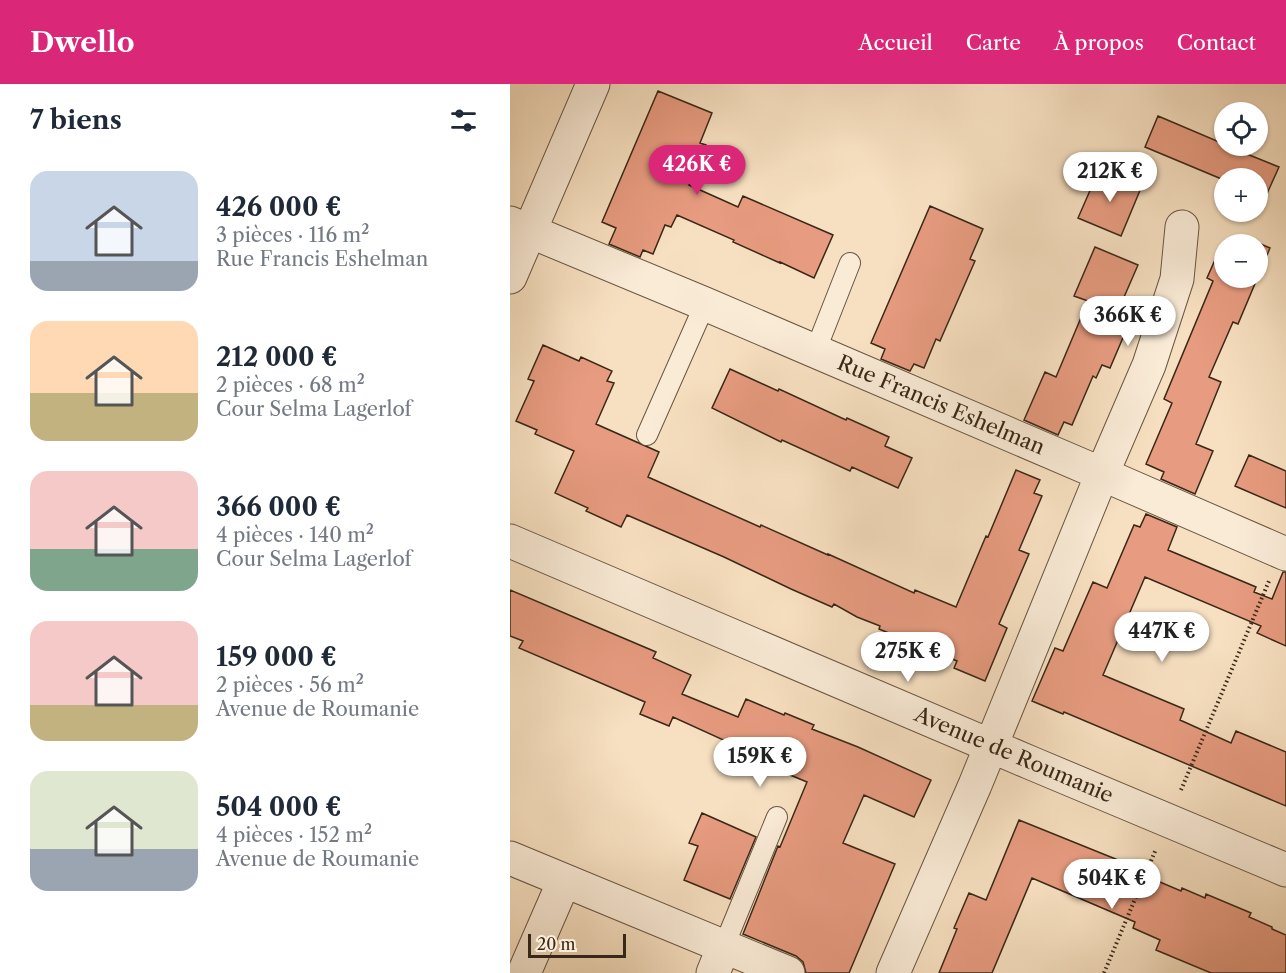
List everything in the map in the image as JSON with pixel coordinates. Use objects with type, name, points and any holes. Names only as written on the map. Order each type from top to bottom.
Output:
[{"type":"street","points":[[510,277],[520,226],[593,84]]},
{"type":"street","name":"Rue Francis Eshelman","points":[[520,226],[1063,456],[1283,554]]},
{"type":"street","points":[[893,973],[991,746],[1149,365],[1177,279],[1182,227]]},
{"type":"street","name":"Avenue de Roumanie","points":[[510,541],[1286,870]]},
{"type":"street","points":[[510,858],[564,880],[719,960],[788,973]]},
{"type":"street","points":[[524,973],[564,880]]},
{"type":"lane","points":[[815,352],[850,263]]},
{"type":"lane","points":[[647,435],[705,304]]},
{"type":"lane","points":[[719,960],[777,817]]},
{"type":"path","points":[[1104,973],[1283,554]]},
{"type":"building","points":[[658,91],[712,113],[700,143],[706,145],[689,185],[738,207],[743,196],[833,235],[814,278],[677,215],[671,227],[665,225],[653,254],[643,250],[640,257],[609,244],[616,228],[602,222]]},
{"type":"building","points":[[1158,116],[1214,140],[1214,156],[1252,156],[1279,167],[1268,191],[1268,168],[1214,168],[1214,176],[1145,147]]},
{"type":"building","points":[[1099,170],[1141,188],[1121,236],[1078,218]]},
{"type":"building","points":[[930,206],[983,229],[970,259],[975,261],[940,341],[936,339],[924,368],[914,364],[910,371],[881,359],[885,349],[871,343]]},
{"type":"building","points":[[1095,247],[1138,265],[1111,327],[1125,333],[1110,368],[1102,365],[1096,378],[1093,376],[1072,425],[1064,422],[1058,435],[1024,420],[1045,372],[1056,377],[1088,301],[1074,296]]},
{"type":"building","points":[[1214,262],[1214,288],[1253,288],[1238,324],[1233,322],[1209,377],[1221,382],[1196,444],[1213,451],[1195,494],[1161,479],[1164,472],[1146,464],[1172,403],[1164,399],[1213,281],[1207,278]]},
{"type":"building","points":[[543,345],[579,361],[581,357],[612,371],[607,381],[614,383],[596,424],[659,452],[648,477],[914,593],[915,590],[956,607],[1016,470],[1040,480],[1034,493],[1042,496],[1019,550],[1029,554],[999,624],[1007,628],[985,681],[954,668],[957,661],[879,629],[880,626],[857,617],[834,604],[832,607],[627,515],[621,527],[586,511],[588,508],[555,493],[574,451],[535,434],[537,430],[516,421],[534,381],[528,379]]},
{"type":"building","points":[[730,369],[889,437],[885,446],[912,458],[898,488],[852,467],[850,471],[782,440],[781,442],[712,408]]},
{"type":"building","points":[[1249,455],[1286,471],[1286,508],[1235,486]]},
{"type":"building","points":[[1146,514],[1177,527],[1168,550],[1256,587],[1254,592],[1272,599],[1283,572],[1286,572],[1286,646],[1257,633],[1261,626],[1145,577],[1103,675],[1184,709],[1180,720],[1231,743],[1236,731],[1286,752],[1286,806],[1064,712],[1063,714],[1032,701],[1055,648],[1063,651],[1093,582],[1107,588],[1134,525],[1140,527]]},
{"type":"building","points":[[510,590],[656,652],[653,658],[691,675],[682,694],[738,717],[746,699],[814,725],[812,729],[931,780],[914,817],[864,795],[843,843],[895,864],[849,973],[806,973],[803,962],[796,956],[743,934],[778,846],[780,847],[807,782],[724,750],[728,742],[673,717],[669,726],[640,714],[645,702],[519,648],[523,641],[510,636]]},
{"type":"building","points":[[702,813],[756,837],[730,899],[684,880],[698,846],[689,843]]},
{"type":"building","points":[[1019,820],[1128,864],[1127,868],[1181,891],[1182,888],[1205,898],[1206,894],[1251,913],[1249,917],[1286,935],[1286,973],[1211,973],[1156,950],[1160,940],[1133,928],[1135,922],[1032,878],[992,973],[939,973],[969,893],[986,900]]}]
